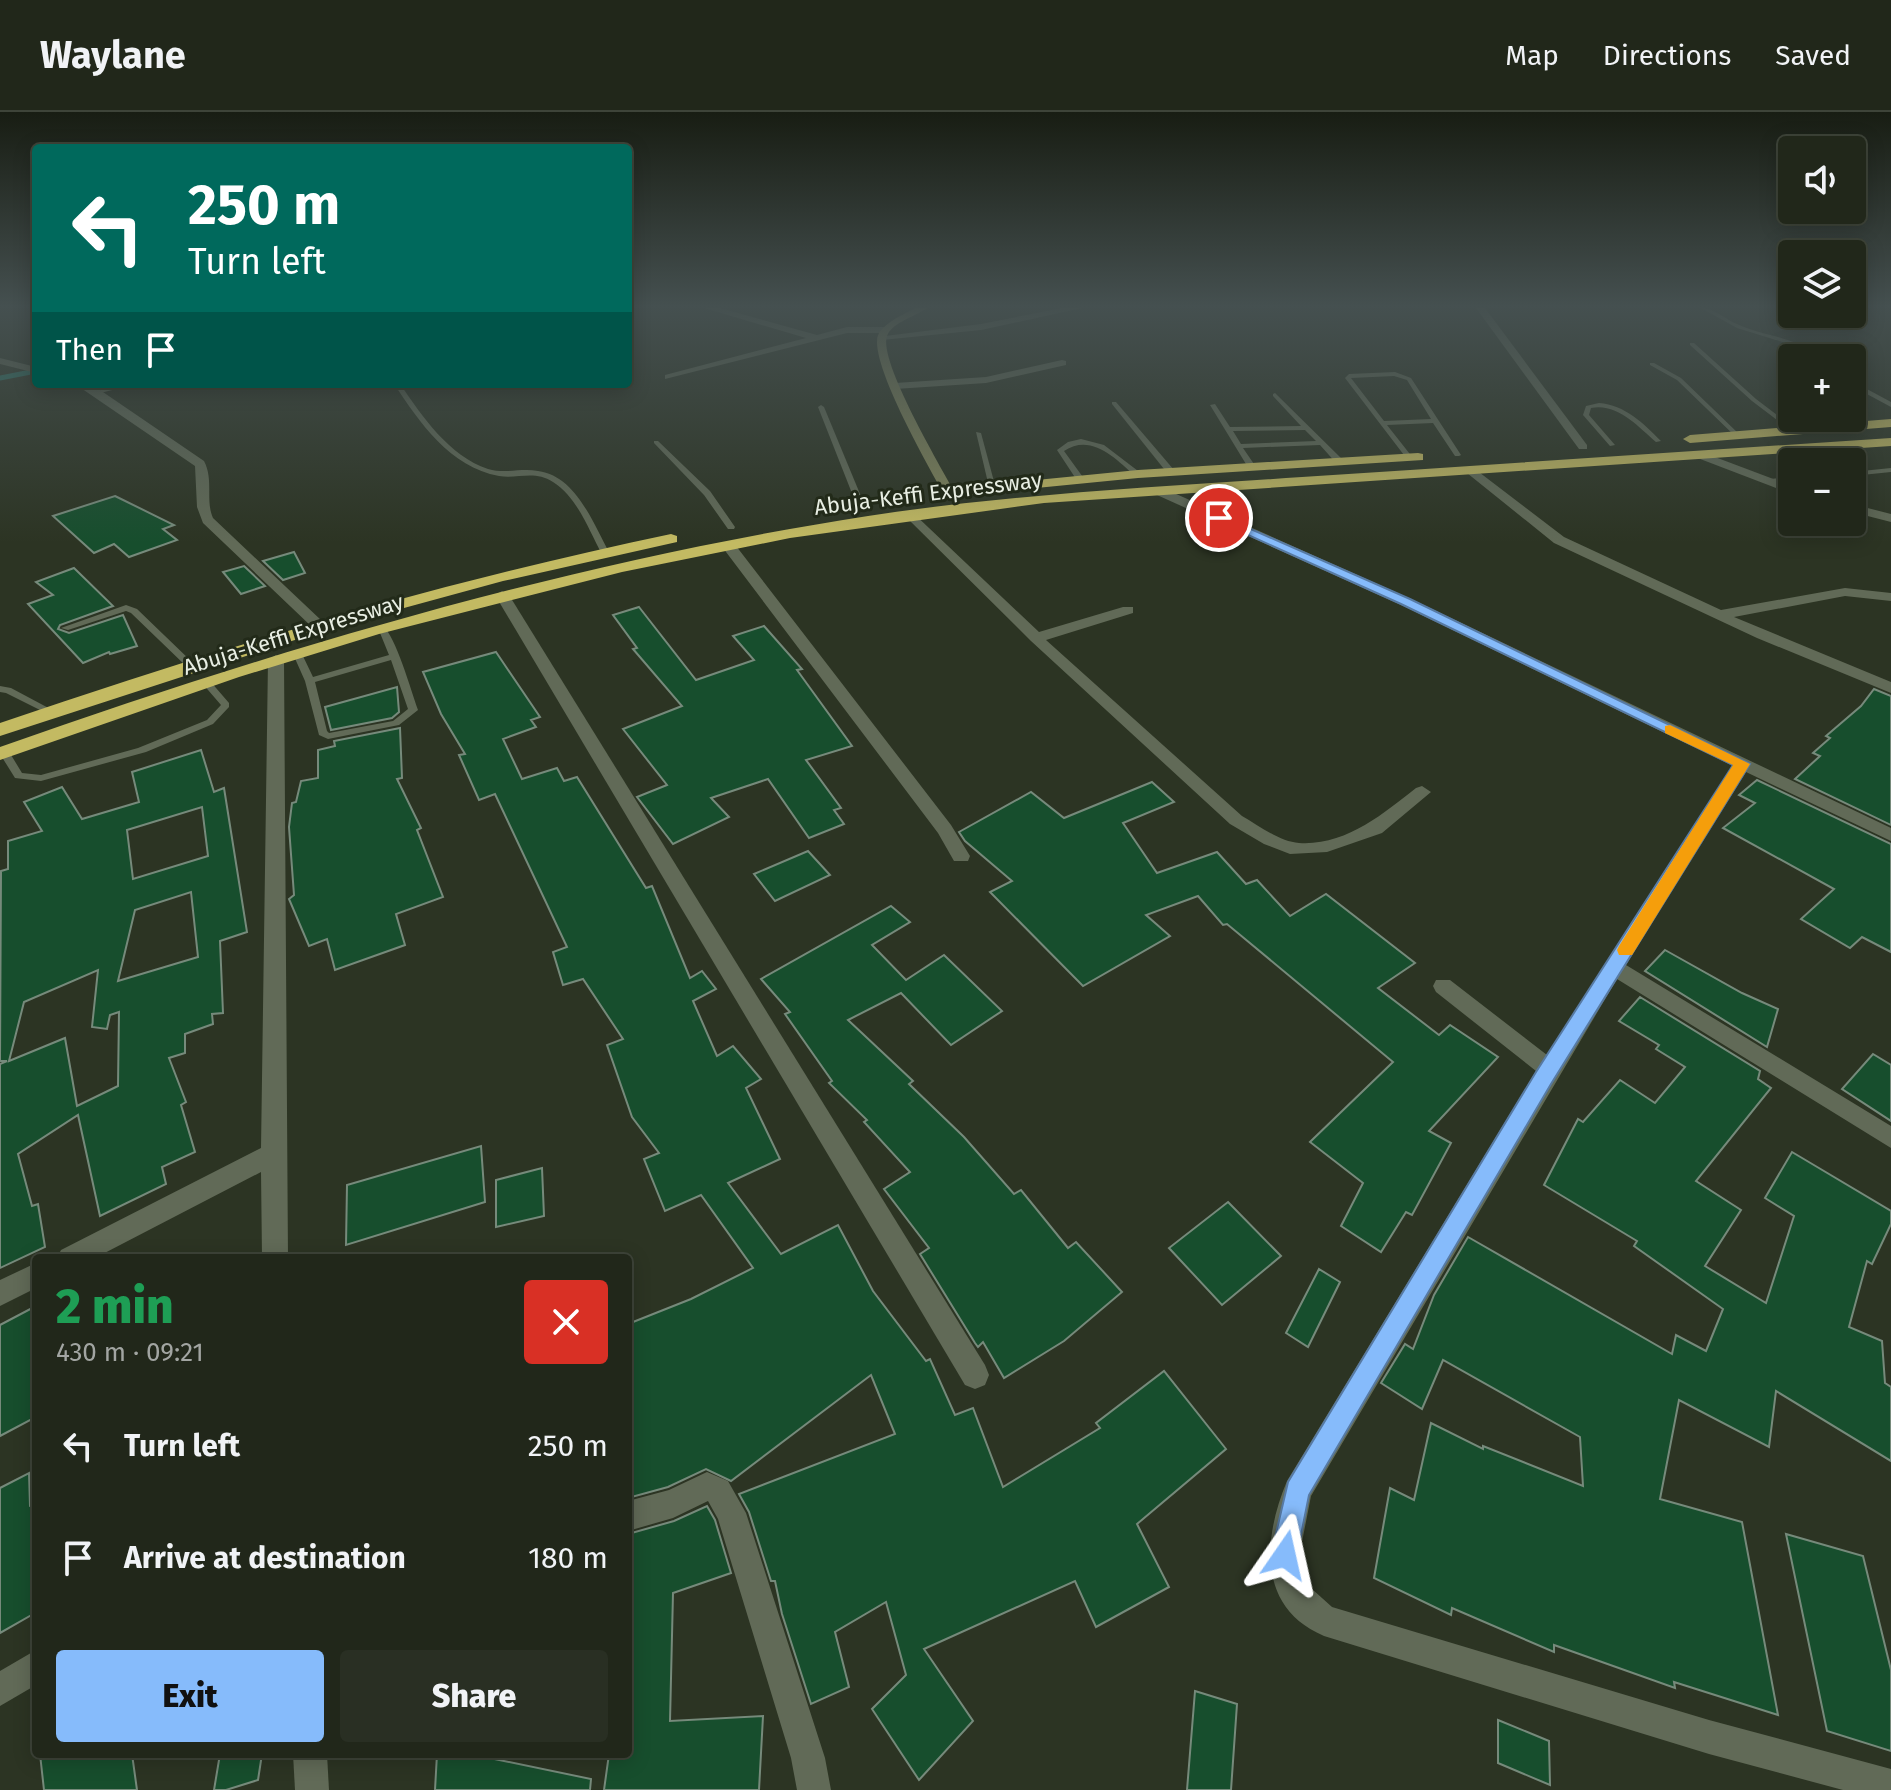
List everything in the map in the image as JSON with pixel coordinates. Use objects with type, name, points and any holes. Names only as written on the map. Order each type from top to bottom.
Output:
[{"type":"highway","name":"Abuja-Keffi Expressway","points":[[1866,425],[1891,423]]},
{"type":"highway","name":"Abuja-Keffi Expressway","points":[[0,730],[189,664],[317,624],[605,552],[731,527],[993,487],[1138,474],[1796,432]]},
{"type":"highway","name":"Abuja-Keffi Expressway","points":[[2,753],[276,660],[502,595],[728,545],[910,514],[1044,499],[1891,442]]},
{"type":"street","points":[[895,386],[933,495]]},
{"type":"street","points":[[1538,386],[1583,447]]},
{"type":"street","points":[[88,388],[200,464],[204,471],[203,514],[317,624]]},
{"type":"street","points":[[1699,455],[1778,484]]},
{"type":"street","points":[[1471,470],[1559,540],[1719,615],[1891,688]]},
{"type":"street","points":[[1161,492],[1406,602],[1891,835]]},
{"type":"street","points":[[1866,512],[1891,518]]},
{"type":"street","points":[[910,514],[1036,638],[1236,820],[1270,840],[1296,850],[1327,846],[1376,829],[1422,792]]},
{"type":"street","points":[[728,545],[945,829],[961,856]]},
{"type":"street","points":[[1719,615],[1845,592],[1891,597]]},
{"type":"street","points":[[502,595],[975,1375]]},
{"type":"street","points":[[1036,638],[1128,610]]},
{"type":"street","points":[[275,1254],[276,660]]},
{"type":"street","points":[[1742,764],[1549,1069],[1297,1491],[1285,1555],[1288,1587],[1302,1604],[1324,1620],[1709,1737],[1891,1786]]},
{"type":"street","points":[[1615,968],[1891,1138]]},
{"type":"street","points":[[1443,986],[1549,1069]]},
{"type":"street","points":[[78,1254],[273,1154]]},
{"type":"street","points":[[0,1294],[32,1277]]},
{"type":"street","points":[[632,1515],[673,1503],[707,1486],[718,1491],[731,1513],[808,1758],[814,1790]]},
{"type":"street","points":[[0,1690],[32,1669]]},
{"type":"street","points":[[310,1758],[312,1790]]},
{"type":"lane","points":[[1354,386],[1409,458]]},
{"type":"lane","points":[[1414,386],[1457,455]]},
{"type":"lane","points":[[1687,386],[1738,436]]},
{"type":"lane","points":[[1739,386],[1778,418]]},
{"type":"lane","points":[[96,392],[115,388]]},
{"type":"lane","points":[[400,388],[414,411],[457,454],[485,470],[504,475],[545,474],[573,495],[605,552]]},
{"type":"lane","points":[[1866,391],[1891,405]]},
{"type":"lane","points":[[1275,395],[1340,462]]},
{"type":"lane","points":[[1114,403],[1171,472]]},
{"type":"lane","points":[[1213,405],[1252,467]]},
{"type":"lane","points":[[1612,445],[1586,415],[1588,407],[1608,405],[1620,409],[1658,441]]},
{"type":"lane","points":[[821,407],[861,506]]},
{"type":"lane","points":[[1382,423],[1436,421]]},
{"type":"lane","points":[[1228,429],[1306,428]]},
{"type":"lane","points":[[978,433],[993,487]]},
{"type":"lane","points":[[656,442],[707,493],[731,527]]},
{"type":"lane","points":[[1081,480],[1061,454],[1065,445],[1079,442],[1100,444],[1138,474]]},
{"type":"lane","points":[[1238,446],[1321,443]]},
{"type":"lane","points":[[1866,473],[1891,470]]},
{"type":"lane","points":[[1770,481],[1778,480]]},
{"type":"lane","points":[[65,628],[126,608],[134,611],[189,664]]},
{"type":"lane","points":[[298,654],[310,681],[322,733],[335,736],[396,723],[413,710],[382,628]]},
{"type":"lane","points":[[310,681],[394,656]]},
{"type":"lane","points":[[2,753],[19,776],[41,778],[142,750],[210,722],[226,705],[207,683]]},
{"type":"lane","points":[[3,688],[51,712]]},
{"type":"building","points":[[115,496],[174,525],[163,529],[177,540],[129,557],[114,544],[94,553],[53,516]]},
{"type":"building","points":[[294,552],[305,573],[283,580],[263,561]]},
{"type":"building","points":[[244,566],[265,586],[241,594],[223,572]]},
{"type":"building","points":[[74,568],[113,606],[60,625],[58,629],[69,633],[123,615],[137,646],[109,652],[83,663],[28,604],[53,595],[36,582]]},
{"type":"building","points":[[639,607],[696,680],[754,660],[733,636],[764,626],[802,669],[797,670],[852,746],[806,760],[841,808],[834,810],[844,824],[809,838],[768,779],[711,798],[729,817],[673,844],[637,797],[667,785],[623,729],[682,706],[633,649],[637,648],[613,615]]},
{"type":"building","points":[[496,652],[540,717],[531,720],[536,727],[503,739],[522,779],[557,768],[564,781],[577,777],[646,888],[652,886],[690,978],[702,971],[716,989],[693,1001],[717,1056],[733,1046],[761,1079],[746,1088],[780,1159],[728,1183],[781,1254],[838,1225],[873,1291],[926,1361],[930,1359],[955,1415],[973,1408],[1003,1487],[1100,1428],[1096,1423],[1164,1371],[1226,1449],[1137,1524],[1169,1587],[1096,1627],[1075,1581],[924,1649],[973,1721],[919,1780],[872,1709],[906,1675],[886,1602],[835,1632],[849,1687],[811,1704],[782,1614],[775,1581],[771,1581],[749,1512],[739,1494],[895,1434],[871,1375],[731,1481],[706,1469],[668,1487],[632,1497],[632,1322],[691,1299],[753,1268],[701,1195],[665,1211],[644,1159],[659,1153],[632,1117],[607,1045],[623,1039],[583,979],[563,985],[553,952],[567,947],[495,794],[479,800],[459,755],[465,754],[441,714],[423,672]]},
{"type":"building","points":[[397,687],[399,712],[392,718],[331,730],[325,707]]},
{"type":"building","points":[[1874,689],[1891,696],[1891,825],[1795,779],[1820,756],[1813,753],[1830,738],[1826,736],[1861,706]]},
{"type":"building","points":[[400,728],[402,778],[397,779],[421,828],[417,830],[443,897],[396,914],[405,945],[335,970],[327,939],[309,946],[289,899],[294,895],[289,827],[292,803],[296,802],[301,781],[318,778],[318,750],[335,746],[334,741]]},
{"type":"building","points":[[201,750],[214,792],[224,788],[247,932],[220,941],[223,1013],[212,1014],[213,1024],[185,1034],[185,1053],[169,1058],[186,1102],[181,1105],[195,1152],[162,1167],[166,1184],[100,1216],[78,1115],[18,1154],[32,1206],[38,1204],[45,1247],[0,1268],[0,1064],[7,1061],[0,1061],[1,871],[8,869],[8,841],[42,831],[24,802],[62,787],[82,819],[139,802],[132,772]],"holes":[[[202,807],[208,856],[133,879],[127,830]],[[191,892],[198,957],[118,981],[135,910]],[[98,970],[92,1027],[107,1029],[110,1015],[119,1012],[118,1086],[77,1106],[65,1038],[9,1061],[24,1002]]]},
{"type":"building","points":[[1757,780],[1891,844],[1891,952],[1862,937],[1850,948],[1801,919],[1834,889],[1723,828],[1755,803],[1739,795]]},
{"type":"building","points":[[1152,782],[1174,802],[1123,823],[1157,873],[1217,852],[1246,884],[1257,880],[1290,916],[1326,894],[1415,963],[1378,988],[1439,1035],[1450,1025],[1498,1057],[1429,1131],[1451,1143],[1412,1215],[1406,1212],[1381,1252],[1341,1226],[1363,1183],[1310,1142],[1393,1062],[1227,924],[1223,925],[1198,896],[1146,915],[1170,936],[1083,986],[990,892],[1012,881],[965,841],[959,832],[1031,792],[1064,818]]},
{"type":"building","points":[[808,851],[830,875],[775,901],[754,874]]},
{"type":"building","points":[[891,906],[910,922],[872,945],[906,980],[944,955],[1002,1011],[951,1045],[901,993],[848,1020],[913,1081],[909,1084],[964,1137],[1014,1194],[1021,1190],[1068,1248],[1076,1242],[1122,1292],[1064,1341],[1004,1378],[983,1342],[978,1347],[975,1343],[920,1254],[929,1248],[884,1189],[910,1172],[864,1122],[867,1120],[829,1083],[832,1081],[785,1014],[790,1012],[761,979]]},
{"type":"building","points":[[1665,950],[1742,993],[1778,1009],[1767,1047],[1645,971]]},
{"type":"building","points":[[1640,997],[1760,1071],[1758,1079],[1771,1088],[1696,1181],[1741,1210],[1705,1266],[1766,1303],[1794,1216],[1765,1198],[1792,1152],[1891,1211],[1891,1224],[1872,1264],[1867,1261],[1849,1327],[1882,1341],[1885,1383],[1891,1387],[1891,1461],[1776,1391],[1769,1447],[1679,1400],[1660,1499],[1742,1522],[1778,1715],[1674,1682],[1675,1688],[1554,1645],[1554,1652],[1452,1608],[1451,1615],[1374,1578],[1390,1488],[1414,1500],[1431,1423],[1483,1449],[1483,1446],[1583,1486],[1580,1437],[1443,1360],[1422,1409],[1381,1383],[1405,1344],[1413,1349],[1434,1295],[1468,1237],[1672,1354],[1676,1335],[1706,1351],[1723,1309],[1634,1246],[1637,1241],[1544,1185],[1578,1119],[1583,1122],[1620,1080],[1655,1103],[1685,1067],[1656,1049],[1659,1045],[1619,1021]]},
{"type":"building","points":[[1873,1054],[1891,1065],[1891,1121],[1842,1089]]},
{"type":"building","points":[[481,1146],[485,1202],[346,1245],[347,1185]]},
{"type":"building","points":[[542,1168],[544,1216],[496,1227],[496,1180]]},
{"type":"building","points":[[1228,1202],[1281,1256],[1222,1305],[1169,1248]]},
{"type":"building","points":[[1319,1269],[1340,1282],[1308,1347],[1286,1333]]},
{"type":"building","points":[[32,1308],[32,1419],[0,1436],[0,1325]]},
{"type":"building","points":[[29,1473],[32,1615],[0,1633],[0,1488]]},
{"type":"building","points":[[707,1506],[715,1520],[731,1573],[673,1593],[670,1721],[763,1716],[759,1790],[604,1790],[608,1758],[632,1758],[632,1533],[674,1521]]},
{"type":"building","points":[[1786,1534],[1863,1556],[1891,1670],[1891,1751],[1827,1731]]},
{"type":"building","points":[[1195,1691],[1237,1704],[1231,1790],[1187,1790]]},
{"type":"building","points":[[1498,1720],[1549,1741],[1550,1785],[1498,1763]]},
{"type":"building","points":[[40,1758],[133,1758],[137,1790],[44,1790]]},
{"type":"building","points":[[219,1758],[261,1758],[258,1780],[226,1790],[214,1790]]},
{"type":"building","points":[[437,1758],[489,1758],[591,1779],[590,1790],[435,1790]]},
{"type":"slow traffic","points":[[1626,950],[1742,764],[1670,730]]},
{"type":"route","points":[[1219,518],[1406,602],[1742,764],[1544,1078],[1297,1491],[1285,1555]]}]
